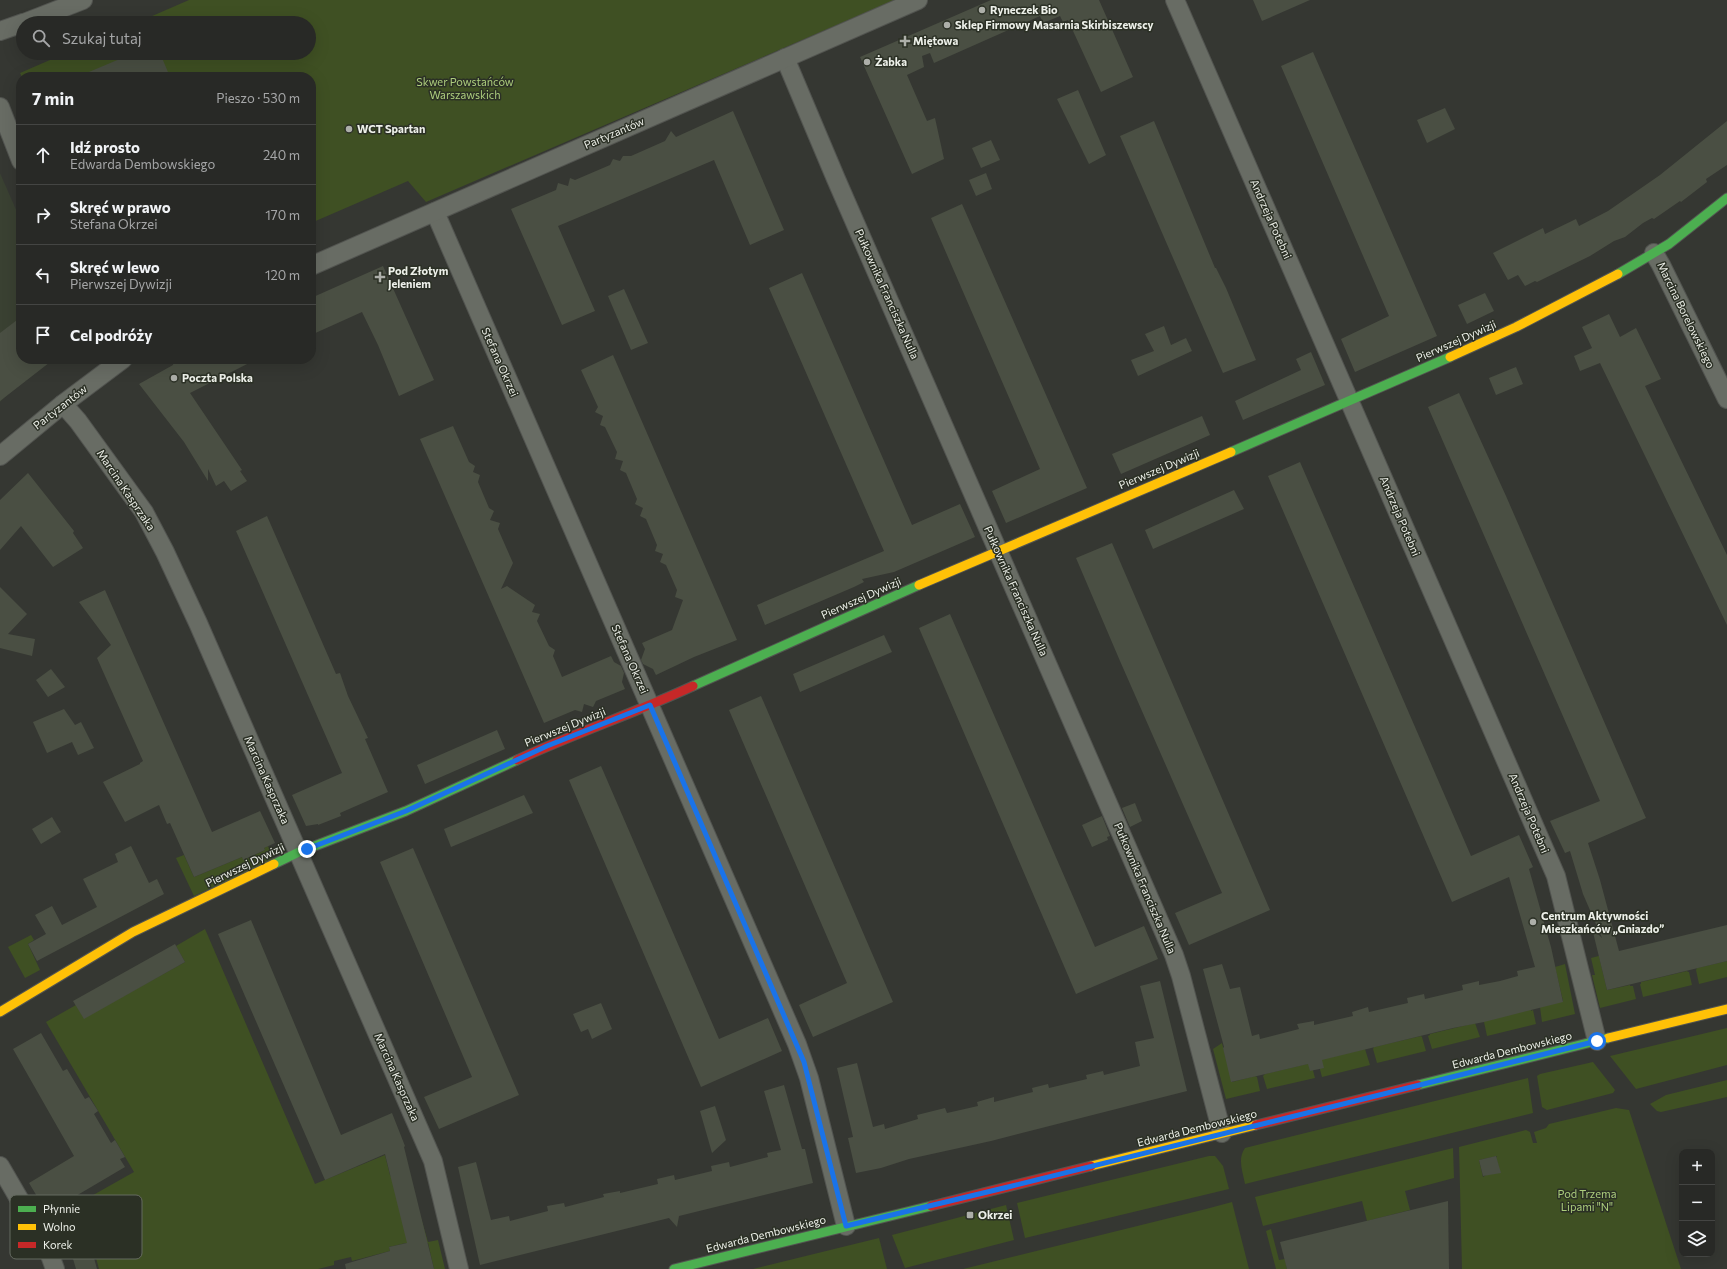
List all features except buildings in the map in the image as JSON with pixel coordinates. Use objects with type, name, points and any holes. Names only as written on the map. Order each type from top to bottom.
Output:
[{"type":"street","points":[[42,16],[83,0]]},
{"type":"street","name":"Partyzantów","points":[[316,264],[918,0]]},
{"type":"street","name":"Andrzeja Potebni","points":[[1175,0],[1351,401],[1556,876],[1597,1041]]},
{"type":"street","points":[[0,31],[16,26]]},
{"type":"street","name":"Pułkownika Franciszka Nulla","points":[[785,58],[1174,955],[1181,976],[1222,1133]]},
{"type":"street","points":[[0,107],[16,148]]},
{"type":"street","name":"Pierwszej Dywizji","points":[[0,1012],[133,932],[298,852],[406,811],[547,746],[650,705],[998,550],[1351,401],[1516,327],[1582,294],[1654,253],[1680,235],[1727,198]]},
{"type":"street","name":"Stefana Okrzei","points":[[435,212],[804,1062],[846,1226]]},
{"type":"street","name":"Marcina Borelowskiego","points":[[1654,253],[1661,264],[1727,399]]},
{"type":"street","name":"Partyzantów","points":[[0,456],[63,404],[116,364]]},
{"type":"street","name":"Marcina Kasprzaka","points":[[63,404],[78,421],[144,512],[165,552],[434,1161],[459,1269]]},
{"type":"street","name":"Edwarda Dembowskiego","points":[[674,1269],[1727,1009]]},
{"type":"street","points":[[0,1166],[17,1195]]},
{"type":"street","points":[[51,1259],[55,1269]]},
{"type":"shaded area","points":[[0,173],[16,210],[16,364],[19,364],[10,392],[0,402]]},
{"type":"green space","name":"Skwer Powstańców Warszawskich","points":[[189,0],[895,0],[426,202],[408,181],[316,221],[316,72],[22,72],[50,60],[316,60],[316,16],[152,16]]},
{"type":"green space","points":[[268,846],[273,860],[194,896],[176,858],[184,855],[194,877],[242,857],[244,860],[265,850],[264,848]]},
{"type":"green space","points":[[205,929],[315,1184],[385,1155],[390,1175],[421,1218],[428,1242],[438,1240],[445,1269],[434,1269],[428,1243],[407,1247],[406,1243],[389,1247],[390,1251],[352,1261],[351,1257],[334,1261],[334,1265],[318,1269],[99,1269],[96,1259],[142,1259],[142,1195],[93,1195],[134,1172],[46,1022],[76,1005],[84,1018],[185,962],[176,946]]},
{"type":"green space","points":[[31,935],[34,940],[28,944],[40,970],[25,978],[8,947]]},
{"type":"green space","points":[[1599,956],[1607,990],[1630,985],[1633,986],[1636,999],[1600,1008],[1592,975],[1595,975],[1591,958]]},
{"type":"green space","points":[[1727,961],[1727,977],[1699,984],[1696,970],[1697,968]]},
{"type":"green space","points":[[1565,964],[1575,1014],[1542,1022],[1540,1007],[1563,1001],[1555,967]]},
{"type":"green space","points":[[1687,971],[1689,972],[1692,985],[1643,997],[1640,984],[1641,982]]},
{"type":"green space","points":[[1531,1009],[1531,1011],[1533,1010],[1536,1024],[1487,1036],[1484,1022],[1485,1020]]},
{"type":"green space","points":[[1475,1023],[1480,1037],[1432,1049],[1428,1036],[1430,1034]]},
{"type":"green space","points":[[1727,1028],[1727,1065],[1636,1089],[1610,1056]]},
{"type":"green space","points":[[1421,1036],[1426,1051],[1377,1063],[1373,1049],[1374,1047]]},
{"type":"green space","points":[[1222,1043],[1232,1082],[1255,1076],[1257,1077],[1260,1091],[1226,1099],[1213,1049]]},
{"type":"green space","points":[[1365,1049],[1370,1065],[1322,1077],[1318,1062],[1319,1060]]},
{"type":"green space","points":[[1593,1062],[1615,1090],[1613,1093],[1547,1110],[1542,1107],[1537,1076],[1540,1074]]},
{"type":"green space","points":[[1311,1063],[1315,1078],[1267,1089],[1263,1076],[1265,1074]]},
{"type":"green space","points":[[1528,1078],[1533,1113],[1245,1184],[1241,1157],[1245,1148]]},
{"type":"green space","points":[[1727,1080],[1727,1097],[1661,1112],[1657,1111],[1650,1104],[1666,1095]]},
{"type":"green space","name":"Pod Trzema Lipami \"N\"","points":[[1616,1108],[1629,1110],[1681,1269],[1462,1269],[1459,1147],[1526,1130],[1530,1132],[1533,1143],[1537,1143],[1534,1132],[1546,1128],[1549,1124]],"holes":[[[1497,1156],[1496,1158],[1499,1167],[1483,1177],[1479,1160]]]},
{"type":"green space","points":[[1453,1148],[1454,1178],[1405,1191],[1410,1210],[1367,1221],[1362,1201],[1263,1226],[1255,1197]]},
{"type":"green space","points":[[1209,1156],[1215,1156],[1223,1166],[1229,1189],[1025,1238],[1017,1203]]},
{"type":"green space","points":[[1232,1202],[1249,1269],[963,1269],[1206,1209]]},
{"type":"green space","points":[[1006,1205],[1014,1240],[905,1268],[892,1235]]},
{"type":"green space","points":[[1271,1229],[1279,1260],[1285,1259],[1287,1269],[1276,1269],[1266,1231]]},
{"type":"green space","points":[[879,1238],[887,1269],[753,1269]]},
{"type":"traffic: fast","points":[[1618,274],[1669,244],[1727,198]]},
{"type":"traffic: fast","points":[[1231,452],[1450,357]]},
{"type":"traffic: fast","points":[[693,686],[919,585]]},
{"type":"traffic: fast","points":[[274,864],[299,852],[406,811],[517,760]]},
{"type":"traffic: fast","points":[[1418,1085],[1608,1038]]},
{"type":"traffic: fast","points":[[674,1269],[931,1206]]},
{"type":"traffic: slow","points":[[1450,357],[1516,327],[1618,274]]},
{"type":"traffic: slow","points":[[919,585],[1231,452]]},
{"type":"traffic: slow","points":[[0,1012],[133,932],[274,864]]},
{"type":"traffic: slow","points":[[1608,1038],[1727,1009]]},
{"type":"traffic: slow","points":[[1091,1166],[1256,1125]]},
{"type":"traffic: jam","points":[[517,760],[693,686]]},
{"type":"traffic: jam","points":[[1256,1125],[1418,1085]]},
{"type":"traffic: jam","points":[[931,1206],[1091,1166]]},
{"type":"place","name":"Ryneczek Bio","points":[[982,10]]},
{"type":"place","name":"Sklep Firmowy Masarnia Skirbiszewscy","points":[[947,25]]},
{"type":"place","name":"Miętowa","points":[[905,41]]},
{"type":"place","name":"Żabka","points":[[867,62]]},
{"type":"place","name":"WCT Spartan","points":[[349,129]]},
{"type":"place","name":"Pod Złotym Jeleniem","points":[[380,277]]},
{"type":"place","name":"Poczta Polska","points":[[174,378]]},
{"type":"place","name":"Centrum Aktywności Mieszkańców „Gniazdo”","points":[[1533,922]]},
{"type":"place","name":"Okrzei","points":[[970,1215]]},
{"type":"route","points":[[307,849],[406,811],[547,746],[650,705],[804,1062],[846,1226],[1597,1041]]}]
